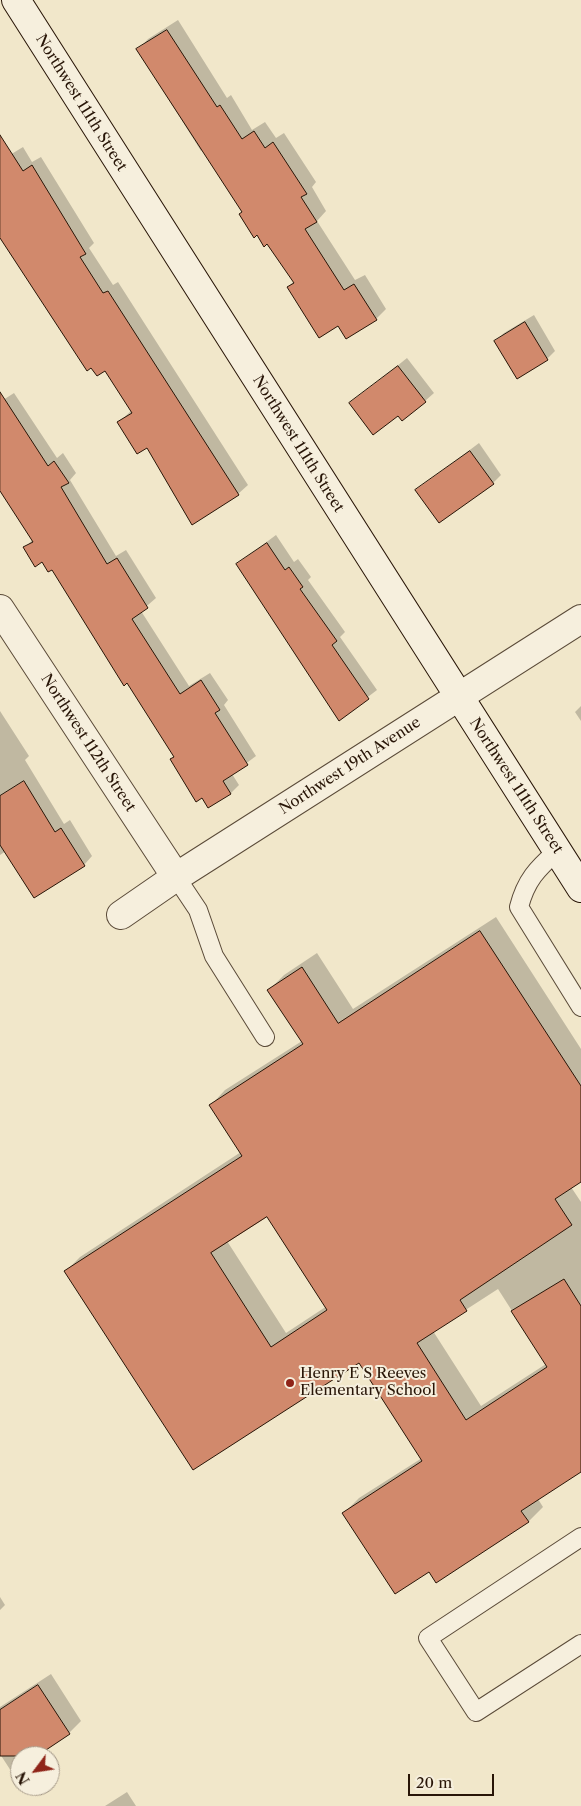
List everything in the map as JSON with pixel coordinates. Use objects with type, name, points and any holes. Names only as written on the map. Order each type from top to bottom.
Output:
[{"type":"street","name":"Northwest 111th Street","points":[[16,0],[581,888]]},
{"type":"street","name":"Northwest 112th Street","points":[[0,609],[176,877]]},
{"type":"street","name":"Northwest 19th Avenue","points":[[121,915],[176,877],[458,696],[581,620]]},
{"type":"lane","points":[[557,851],[524,888],[519,907],[581,1007]]},
{"type":"lane","points":[[176,877],[198,910],[214,956],[265,1037]]},
{"type":"lane","points":[[581,1537],[428,1638],[476,1712],[581,1644]]},
{"type":"building","points":[[167,30],[217,107],[220,105],[242,139],[254,131],[265,148],[273,142],[307,194],[301,197],[317,222],[305,229],[344,290],[354,284],[377,320],[346,339],[338,326],[319,338],[287,287],[294,283],[267,244],[264,247],[257,235],[254,238],[239,214],[242,212],[136,49]]},
{"type":"building","points":[[0,135],[23,171],[32,165],[86,254],[80,257],[103,293],[108,291],[239,495],[192,525],[147,448],[137,454],[117,422],[132,413],[105,371],[97,376],[91,368],[87,371],[0,238]]},
{"type":"building","points":[[525,322],[548,360],[517,379],[494,341]]},
{"type":"building","points":[[398,366],[426,402],[402,421],[398,416],[373,435],[349,403]]},
{"type":"building","points":[[0,392],[48,466],[54,461],[69,483],[61,487],[107,564],[117,558],[148,608],[132,619],[180,694],[201,680],[220,710],[215,713],[248,765],[223,781],[231,794],[208,808],[202,798],[196,802],[170,759],[174,757],[127,683],[124,686],[52,570],[48,572],[42,562],[35,567],[23,547],[33,542],[0,491]]},
{"type":"building","points":[[470,451],[494,484],[439,523],[415,490]]},
{"type":"building","points":[[267,543],[285,570],[289,567],[303,587],[300,589],[337,641],[332,645],[369,699],[339,721],[236,564]]},
{"type":"building","points":[[24,781],[55,832],[61,828],[85,866],[34,898],[0,845],[0,796]]},
{"type":"building","points":[[480,931],[581,1086],[581,1182],[555,1199],[572,1225],[460,1300],[467,1311],[417,1343],[466,1420],[547,1367],[511,1311],[564,1279],[581,1306],[581,1472],[521,1511],[529,1522],[436,1583],[429,1572],[395,1594],[342,1513],[422,1461],[359,1363],[193,1470],[64,1271],[242,1156],[209,1105],[303,1044],[267,990],[302,967],[338,1023]],"holes":[[[267,1217],[327,1310],[271,1347],[211,1253]]]},
{"type":"building","points":[[38,1685],[70,1734],[52,1746],[10,1746],[10,1756],[0,1756],[0,1710]]},
{"type":"place","name":"Henry E S Reeves Elementary School","points":[[290,1383]]}]
